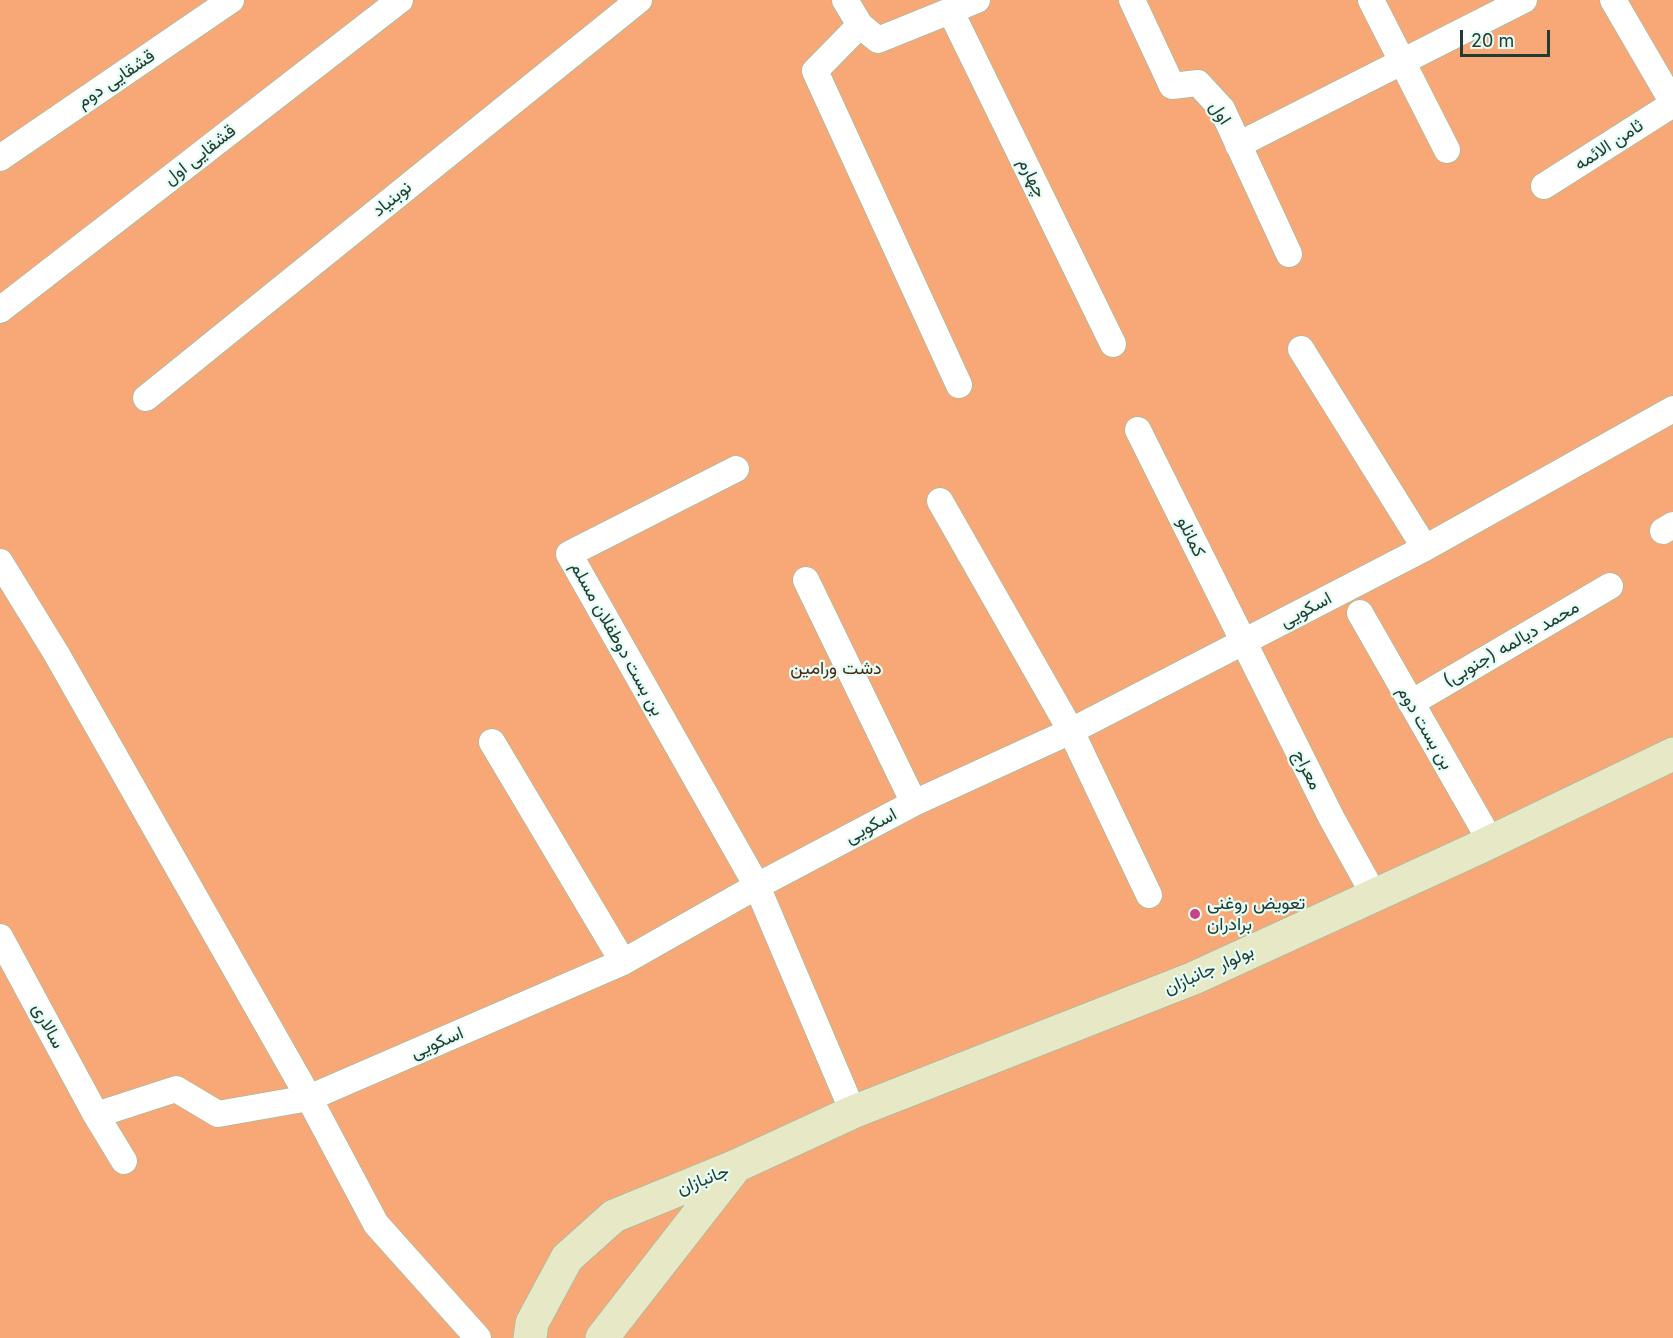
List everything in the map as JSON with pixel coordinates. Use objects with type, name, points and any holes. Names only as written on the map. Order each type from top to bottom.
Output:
[{"type":"main road","name":"بولوار جانبازان","points":[[736,1166],[853,1112],[1194,978],[1491,842],[1673,754]]},
{"type":"main road","name":"جانبازان","points":[[530,1338],[532,1323],[567,1258],[614,1216],[736,1166]]},
{"type":"main road","name":"جانبازان","points":[[602,1338],[736,1166]]},
{"type":"street","name":"قشقایی دوم","points":[[0,158],[231,0]]},
{"type":"street","name":"قشقایی اول","points":[[0,310],[400,0]]},
{"type":"street","name":"نوبنیاد","points":[[146,398],[639,0]]},
{"type":"street","points":[[845,0],[860,26],[879,40],[976,0]]},
{"type":"street","name":"اول","points":[[1132,0],[1173,86],[1198,83],[1222,109],[1289,254]]},
{"type":"street","points":[[1371,0],[1447,150]]},
{"type":"street","points":[[1238,145],[1524,0]]},
{"type":"street","points":[[1613,0],[1673,103]]},
{"type":"street","name":"چهارم","points":[[951,12],[1113,344]]},
{"type":"street","points":[[860,26],[815,71],[959,385]]},
{"type":"street","name":"ثامن الائمه","points":[[1544,186],[1673,103]]},
{"type":"street","points":[[1300,350],[1425,548]]},
{"type":"street","name":"اسکویی","points":[[96,1115],[176,1089],[218,1114],[309,1098],[623,962],[757,886],[914,802],[1071,731],[1425,548],[1673,409]]},
{"type":"street","name":"کمانلو","points":[[1138,430],[1243,643]]},
{"type":"street","name":"بن بست دوطفلان مسلم","points":[[736,469],[569,555],[757,886]]},
{"type":"street","points":[[940,501],[1071,731],[1149,895]]},
{"type":"street","points":[[0,562],[56,653],[309,1098],[376,1224],[478,1338]]},
{"type":"street","points":[[806,580],[914,802]]},
{"type":"street","name":"محمد دیالمه (جنوبی)","points":[[1411,703],[1610,586]]},
{"type":"street","name":"بن بست دوم","points":[[1360,613],[1491,842]]},
{"type":"street","name":"معراج","points":[[1243,643],[1331,817],[1374,895]]},
{"type":"street","points":[[492,742],[623,962]]},
{"type":"street","points":[[757,886],[853,1112]]},
{"type":"street","name":"سالاری","points":[[0,937],[96,1115]]},
{"type":"street","points":[[96,1115],[124,1161]]},
{"type":"green space","name":"دشت ورامین","points":[[0,0],[1673,0],[1673,1338],[0,1338]]},
{"type":"place","name":"تعویض روغنی برادران","points":[[1195,914]]}]
